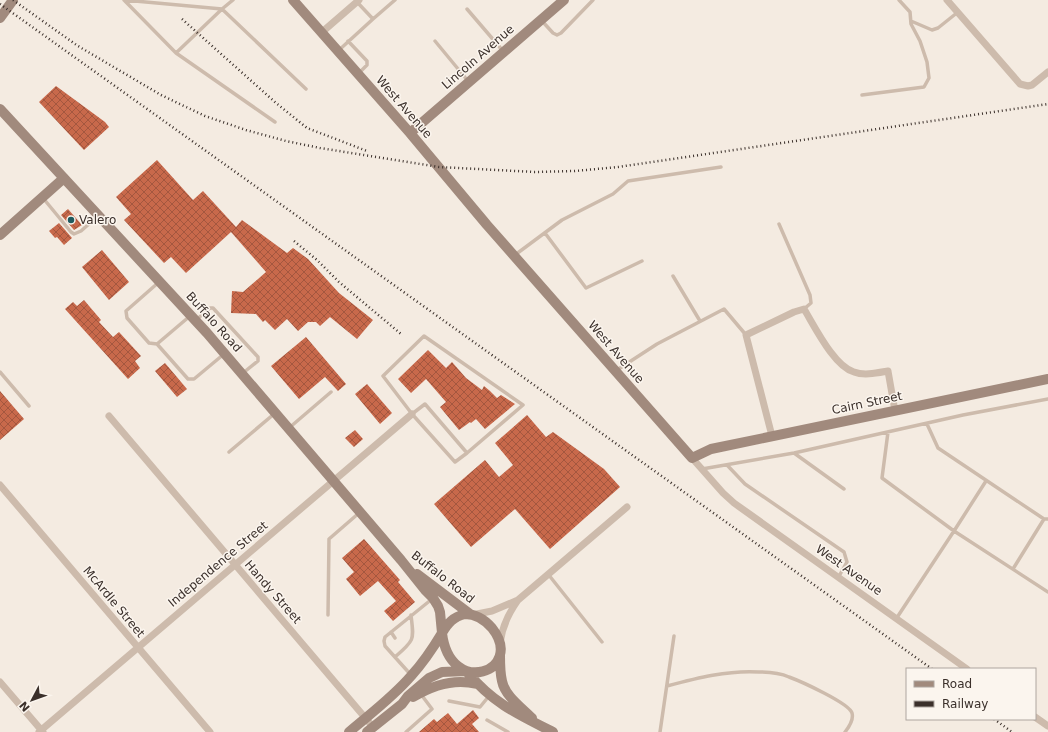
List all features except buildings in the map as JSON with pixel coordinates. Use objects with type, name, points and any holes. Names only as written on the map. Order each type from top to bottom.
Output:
[{"type":"main road","points":[[0,18],[13,0]]},
{"type":"main road","name":"West Avenue","points":[[293,0],[410,133],[514,256],[692,458]]},
{"type":"main road","name":"Lincoln Avenue","points":[[410,133],[564,0]]},
{"type":"main road","name":"Buffalo Road","points":[[0,109],[225,353],[288,429],[401,560],[433,598],[440,612],[442,633]]},
{"type":"main road","points":[[0,235],[64,178]]},
{"type":"main road","name":"Cairn Street","points":[[692,458],[711,449],[1048,379]]},
{"type":"main road","name":"Buffalo Road","points":[[401,560],[442,594],[471,615]]},
{"type":"main road","points":[[349,732],[412,676],[431,651],[449,621],[459,616],[471,615],[478,617],[493,630],[500,643],[501,680],[503,685],[511,697],[537,723]]},
{"type":"main road","points":[[442,633],[450,658],[467,671],[477,684],[510,711],[553,732]]},
{"type":"main road","points":[[402,704],[412,692],[429,678],[442,672],[485,671],[494,666],[500,655]]},
{"type":"main road","points":[[370,729],[402,704],[433,686],[447,682],[466,681],[477,684]]},
{"type":"street","points":[[947,0],[1015,79],[1023,85],[1028,86],[1035,83],[1048,72]]},
{"type":"street","points":[[321,33],[358,1]]},
{"type":"street","points":[[772,436],[746,335],[794,312],[804,309],[841,365],[853,372],[861,374],[888,371],[896,411]]},
{"type":"street","name":"Independence Street","points":[[41,731],[412,414]]},
{"type":"street","name":"Handy Street","points":[[109,416],[366,718],[370,729]]},
{"type":"street","name":"West Avenue","points":[[692,458],[734,503],[966,668]]},
{"type":"street","name":"McArdle Street","points":[[0,485],[210,732]]},
{"type":"street","points":[[471,615],[492,611],[518,600],[627,507]]},
{"type":"street","points":[[500,643],[501,631],[518,600]]},
{"type":"street","points":[[0,682],[41,731]]},
{"type":"street","points":[[1036,718],[1048,726]]},
{"type":"lane","points":[[124,0],[222,9],[306,89]]},
{"type":"lane","points":[[124,0],[176,53],[275,122]]},
{"type":"lane","points":[[176,53],[233,0]]},
{"type":"lane","points":[[337,51],[395,0]]},
{"type":"lane","points":[[541,20],[553,33],[557,35],[561,33],[593,0]]},
{"type":"lane","points":[[862,95],[924,86],[929,78],[927,62],[920,40],[911,24],[910,12],[899,0]]},
{"type":"lane","points":[[358,1],[373,19]]},
{"type":"lane","points":[[466,9],[504,52]]},
{"type":"lane","points":[[911,21],[932,30],[938,28],[958,12]]},
{"type":"lane","points":[[348,41],[367,61],[367,65],[358,74]]},
{"type":"lane","points":[[435,41],[469,82]]},
{"type":"lane","points":[[514,256],[562,220],[613,194],[628,180],[721,167]]},
{"type":"lane","points":[[42,198],[74,234],[81,231],[99,216]]},
{"type":"lane","points":[[779,224],[810,295],[811,303],[804,309]]},
{"type":"lane","points":[[545,233],[586,288],[642,261]]},
{"type":"lane","points":[[673,276],[700,321]]},
{"type":"lane","points":[[160,282],[126,311],[127,318],[149,343],[157,344],[188,379],[194,379],[225,353]]},
{"type":"lane","points":[[157,344],[193,318],[210,308],[213,308],[258,357],[258,360],[242,374]]},
{"type":"lane","points":[[616,371],[657,344],[724,308],[746,335]]},
{"type":"lane","points":[[424,336],[523,405],[455,462],[412,414],[383,376],[424,336]]},
{"type":"lane","points":[[0,372],[29,406]]},
{"type":"lane","points":[[288,429],[331,392]]},
{"type":"lane","points":[[702,469],[794,453],[1048,399]]},
{"type":"lane","points":[[412,414],[425,404],[467,453]]},
{"type":"lane","points":[[229,452],[275,413]]},
{"type":"lane","points":[[927,424],[938,448],[986,481],[1046,519],[1013,569]]},
{"type":"lane","points":[[888,432],[882,478],[954,531],[1048,592]]},
{"type":"lane","points":[[794,453],[844,489]]},
{"type":"lane","points":[[727,465],[745,484],[844,552],[847,562],[838,578]]},
{"type":"lane","points":[[896,619],[986,481]]},
{"type":"lane","points":[[328,615],[329,539],[360,512]]},
{"type":"lane","points":[[548,574],[602,642]]},
{"type":"lane","points":[[412,676],[385,646],[385,637],[433,598]]},
{"type":"lane","points":[[395,657],[404,647],[410,644],[414,637],[411,615]]},
{"type":"lane","points":[[391,632],[395,638]]},
{"type":"lane","points":[[660,732],[674,636]]},
{"type":"lane","points":[[666,686],[722,674],[746,672],[769,672],[789,676],[833,698],[849,708],[852,713],[852,718],[845,732]]},
{"type":"lane","points":[[406,732],[432,709],[420,694]]},
{"type":"lane","points":[[448,701],[480,707],[490,695]]},
{"type":"lane","points":[[487,720],[508,732]]},
{"type":"railway","points":[[13,0],[78,46],[161,95],[205,116],[246,130],[286,141],[320,148],[439,167],[535,172],[575,171],[618,167],[1048,104]]},
{"type":"railway","points":[[0,4],[931,668]]},
{"type":"railway","points":[[182,19],[276,103],[307,128],[367,151]]},
{"type":"railway","points":[[294,241],[317,260],[339,282],[401,334]]},
{"type":"railway","points":[[995,720],[1012,732]]},
{"type":"place","name":"Valero","points":[[71,220]]}]
